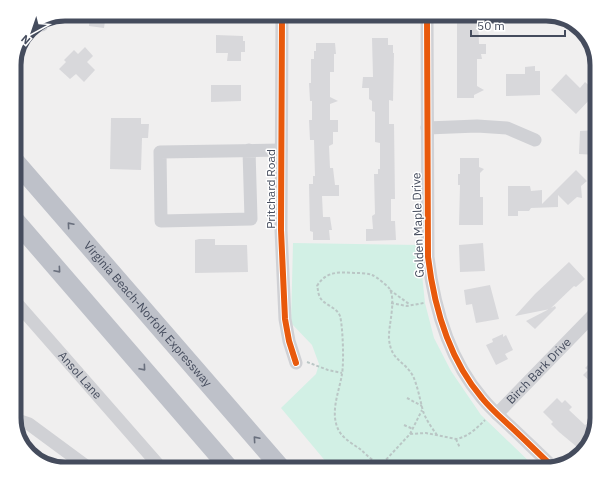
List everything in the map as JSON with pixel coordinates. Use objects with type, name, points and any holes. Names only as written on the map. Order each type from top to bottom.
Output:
[{"type":"highway","name":"Virginia Beach-Norfolk Expressway","points":[[21,168],[276,462]]},
{"type":"highway","points":[[21,227],[224,462]]},
{"type":"street","name":"Pritchard Road","points":[[282,21],[281,150],[285,319],[289,342],[296,363]]},
{"type":"street","name":"Golden Maple Drive","points":[[427,21],[428,257],[435,301],[445,334],[455,358],[466,376],[481,397],[497,414],[548,462]]},
{"type":"street","points":[[427,128],[476,126],[507,128],[535,140]]},
{"type":"street","points":[[249,150],[251,219],[161,221],[160,152],[249,150],[281,150]]},
{"type":"street","name":"Ansol Lane","points":[[21,308],[156,462]]},
{"type":"street","name":"Birch Bark Drive","points":[[497,414],[590,318]]},
{"type":"street","points":[[21,421],[29,424],[81,462]]},
{"type":"path","points":[[378,462],[341,434],[337,426],[335,415],[336,404],[342,373],[340,316],[336,310],[323,301],[319,295],[317,286],[326,276],[334,272],[373,275],[410,305]]},
{"type":"path","points":[[389,288],[392,296],[389,337],[390,347],[395,358],[412,376],[422,408],[437,435]]},
{"type":"path","points":[[392,303],[410,305],[435,301]]},
{"type":"path","points":[[296,363],[311,363],[328,370],[342,373]]},
{"type":"path","points":[[407,398],[422,408]]},
{"type":"path","points":[[384,462],[410,434],[422,408]]},
{"type":"path","points":[[410,434],[426,433],[456,439],[463,438],[487,418],[497,414]]},
{"type":"path","points":[[404,425],[413,429]]},
{"type":"path","points":[[456,439],[460,448]]},
{"type":"green space","points":[[293,243],[419,245],[425,303],[434,338],[451,371],[481,415],[530,462],[326,462],[281,408],[316,374],[319,364],[312,345],[291,323]]},
{"type":"building","points":[[89,21],[105,21],[104,28],[89,26]]},
{"type":"building","points":[[457,21],[478,21],[479,44],[486,44],[486,54],[481,54],[482,59],[477,59],[477,86],[484,90],[474,95],[474,98],[457,98]]},
{"type":"building","points":[[216,35],[243,36],[243,41],[245,41],[245,52],[241,52],[241,61],[227,61],[228,53],[216,53]]},
{"type":"building","points":[[372,38],[388,38],[388,45],[393,45],[394,53],[393,101],[389,100],[389,124],[394,124],[395,199],[391,199],[391,221],[395,221],[396,240],[366,241],[366,229],[373,229],[372,216],[375,214],[374,174],[378,174],[378,169],[380,169],[380,143],[375,142],[375,112],[372,111],[372,101],[369,99],[369,88],[362,88],[363,77],[373,77]]},
{"type":"building","points":[[316,43],[335,43],[336,54],[334,54],[334,72],[330,72],[330,97],[338,101],[330,104],[330,120],[338,120],[338,132],[333,132],[333,144],[329,146],[330,168],[333,168],[335,185],[339,185],[339,196],[322,196],[323,217],[330,217],[332,230],[329,230],[330,240],[313,240],[313,232],[310,231],[309,184],[313,184],[313,176],[315,176],[314,140],[310,140],[309,120],[312,120],[312,101],[310,101],[309,83],[311,83],[311,59],[314,59]]},
{"type":"building","points":[[85,47],[93,56],[87,62],[95,70],[84,82],[76,74],[70,79],[59,69],[66,62],[64,60],[74,50],[78,54]]},
{"type":"building","points":[[535,66],[535,71],[540,71],[540,95],[506,96],[506,74],[525,74],[525,67]]},
{"type":"building","points":[[566,74],[580,88],[585,82],[590,86],[590,99],[576,114],[551,90]]},
{"type":"building","points":[[211,85],[241,85],[241,101],[211,102]]},
{"type":"building","points":[[111,118],[141,118],[141,124],[149,124],[148,138],[142,138],[141,170],[110,169]]},
{"type":"building","points":[[590,130],[590,155],[579,154],[580,131]]},
{"type":"building","points":[[460,158],[479,158],[479,167],[484,169],[480,173],[480,197],[483,197],[483,225],[459,225],[460,185],[458,185],[458,174],[460,174]]},
{"type":"building","points":[[576,170],[587,181],[581,186],[582,198],[577,197],[568,205],[558,195],[558,207],[531,208],[529,211],[518,211],[518,216],[508,216],[508,186],[530,186],[531,191],[542,190],[542,204]]},
{"type":"building","points":[[215,239],[215,245],[247,245],[248,272],[195,273],[195,240]]},
{"type":"building","points":[[483,243],[485,271],[460,272],[459,245]]},
{"type":"building","points":[[569,262],[585,279],[576,287],[574,286],[550,309],[515,316],[535,294]]},
{"type":"building","points":[[490,285],[499,319],[476,323],[472,304],[466,305],[464,290]]},
{"type":"building","points":[[555,306],[556,308],[535,329],[526,321]]},
{"type":"building","points":[[503,334],[503,337],[506,335],[513,350],[505,354],[508,359],[496,365],[486,345],[493,342],[492,339]]},
{"type":"building","points":[[590,363],[590,382],[583,375],[588,370],[585,368]]},
{"type":"building","points":[[557,398],[562,403],[565,400],[572,407],[569,410],[585,425],[587,424],[589,426],[587,435],[579,447],[578,448],[559,432],[551,424],[553,422],[543,412]]},
{"type":"cycle path","points":[[282,21],[281,230],[285,319],[289,341],[296,363]]},
{"type":"cycle path","points":[[427,21],[428,257],[434,294],[439,313],[444,331],[460,366],[470,383],[492,409],[548,462]]}]
